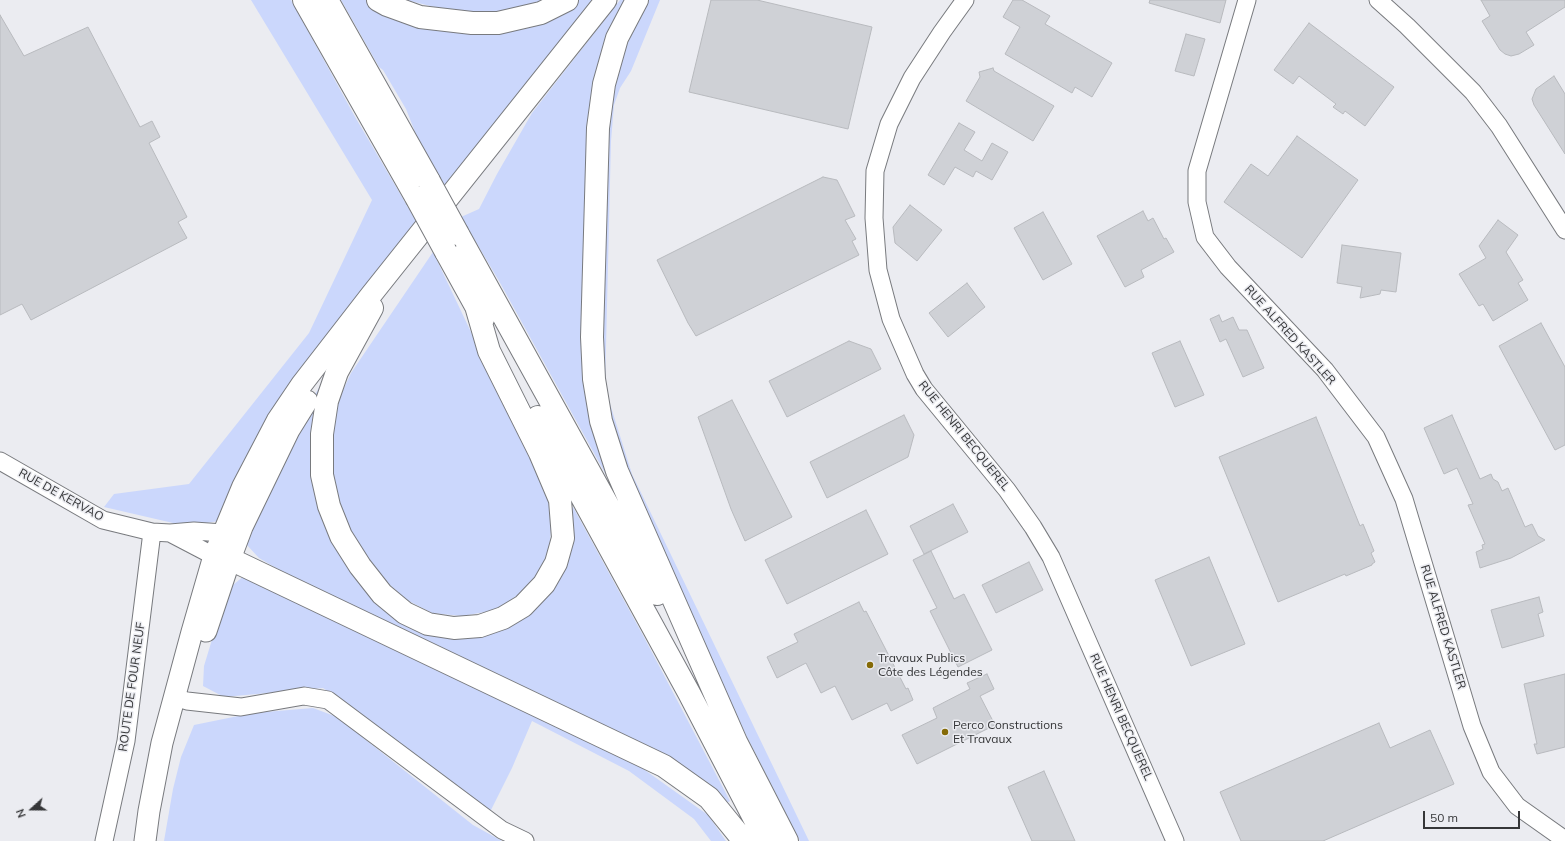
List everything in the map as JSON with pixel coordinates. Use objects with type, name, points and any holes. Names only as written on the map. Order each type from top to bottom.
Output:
[{"type":"highway","points":[[304,0],[422,189]]},
{"type":"highway","points":[[327,0],[422,189],[682,639],[787,841]]},
{"type":"highway","points":[[378,0],[387,5],[420,17],[472,23],[498,23],[541,13],[567,0]]},
{"type":"highway","points":[[637,0],[618,38],[604,84],[598,128],[592,337],[594,379],[601,421],[617,471],[737,744]]},
{"type":"highway","points":[[372,308],[337,372],[327,401],[322,434],[322,475],[329,506],[341,536],[360,566],[382,594],[405,612],[428,624],[454,628],[480,626],[503,618],[523,606],[544,584],[556,563],[563,538],[560,500],[540,453],[489,350],[476,306],[452,243]]},
{"type":"highway","points":[[476,306],[592,514],[689,693],[766,841]]},
{"type":"highway","points":[[222,558],[664,766],[709,798],[744,841]]},
{"type":"main road","points":[[145,841],[162,743],[192,672],[222,558],[223,532],[243,486],[277,421],[302,384],[476,162],[606,0]]},
{"type":"main road","points":[[222,558],[242,527],[289,430],[326,370],[372,308],[618,0]]},
{"type":"main road","points":[[152,841],[180,699]]},
{"type":"street","name":"RUE HENRI BECQUEREL","points":[[965,0],[912,78],[889,124],[875,171],[874,218],[878,270],[891,319],[915,374],[924,389],[1007,490],[1051,557],[1175,841]]},
{"type":"street","name":"RUE ALFRED KASTLER","points":[[1246,0],[1198,171],[1197,202],[1205,237],[1228,267],[1325,370],[1376,437],[1404,498],[1472,726],[1491,772],[1517,806],[1565,840]]},
{"type":"street","points":[[1378,0],[1407,26],[1473,92],[1499,126],[1565,230]]},
{"type":"street","name":"RUE DE KERVAO","points":[[0,461],[103,520],[152,532],[223,532]]},
{"type":"street","name":"ROUTE DE FOUR NEUF","points":[[104,841],[126,741],[152,532]]},
{"type":"street","points":[[170,533],[222,558]]},
{"type":"street","points":[[180,699],[241,707],[304,696],[328,700],[502,830],[525,841]]},
{"type":"shaded area","points":[[251,0],[291,0],[354,115],[416,221],[339,319],[282,399],[243,462],[219,521],[186,526],[104,507],[114,494],[189,484],[309,333],[372,200]]},
{"type":"shaded area","points":[[341,0],[367,0],[403,17],[430,24],[572,0],[597,0],[444,189],[419,142],[406,109],[383,70],[379,67]]},
{"type":"shaded area","points":[[406,0],[542,0],[518,11],[459,13]]},
{"type":"shaded area","points":[[620,0],[631,0],[590,173],[611,484],[499,281],[461,217],[479,209],[532,113]]},
{"type":"shaded area","points":[[647,0],[660,0],[631,71],[620,88],[614,105],[611,141],[605,388],[632,474],[809,841],[800,841],[745,733],[677,586],[623,463],[599,379],[607,90]]},
{"type":"shaded area","points":[[433,252],[546,490],[552,518],[549,551],[540,571],[521,593],[496,610],[462,616],[432,613],[407,600],[381,577],[359,546],[342,513],[329,468],[332,414],[351,373]]},
{"type":"shaded area","points":[[323,381],[315,428],[362,582],[469,635],[567,561],[573,525],[570,508],[573,507],[645,639],[730,801],[725,804],[677,762],[588,717],[487,673],[295,579],[259,558],[245,543],[305,411]]},
{"type":"shaded area","points":[[245,575],[642,768],[708,815],[726,841],[711,841],[694,819],[629,771],[532,721],[512,768],[489,814],[352,708],[323,688],[224,697],[203,686],[204,666],[227,590]]},
{"type":"shaded area","points":[[313,708],[337,717],[473,825],[502,841],[164,841],[173,789],[181,757],[194,725],[253,713]]},
{"type":"building","points":[[711,0],[757,0],[872,27],[848,129],[689,92]]},
{"type":"building","points":[[1013,0],[1022,0],[1050,16],[1045,24],[1112,63],[1092,97],[1075,87],[1072,93],[1005,54],[1020,27],[1003,17]]},
{"type":"building","points":[[1150,0],[1226,0],[1220,23],[1149,3]]},
{"type":"building","points":[[1481,0],[1565,0],[1565,7],[1526,32],[1534,45],[1519,54],[1511,56],[1500,50],[1482,21],[1490,16]]},
{"type":"building","points":[[0,15],[24,56],[88,27],[140,127],[152,121],[160,137],[149,143],[187,217],[178,222],[187,238],[31,320],[22,304],[0,315]]},
{"type":"building","points":[[1309,23],[1394,87],[1365,126],[1345,111],[1343,114],[1333,107],[1336,104],[1299,76],[1293,84],[1274,70]]},
{"type":"building","points":[[1186,34],[1205,39],[1194,76],[1175,71]]},
{"type":"building","points":[[993,68],[994,71],[1054,106],[1033,141],[966,101],[980,77],[979,72]]},
{"type":"building","points":[[1554,76],[1565,94],[1565,154],[1534,105],[1532,99],[1536,89]]},
{"type":"building","points":[[959,123],[975,132],[964,150],[982,161],[992,143],[1008,152],[992,180],[976,171],[973,177],[955,167],[944,185],[928,175]]},
{"type":"building","points":[[1297,136],[1358,180],[1302,258],[1224,202],[1251,164],[1268,176]]},
{"type":"building","points":[[823,177],[837,180],[855,216],[845,220],[856,239],[852,241],[859,255],[696,336],[657,260]]},
{"type":"building","points":[[910,205],[942,230],[917,261],[895,243],[893,227]]},
{"type":"building","points":[[1143,211],[1148,221],[1153,218],[1164,239],[1166,238],[1174,252],[1141,270],[1144,277],[1125,287],[1097,236]]},
{"type":"building","points":[[1043,212],[1072,264],[1043,280],[1014,228]]},
{"type":"building","points":[[1498,220],[1518,235],[1506,252],[1523,280],[1518,283],[1528,300],[1493,321],[1483,304],[1479,306],[1459,274],[1486,258],[1479,246]]},
{"type":"building","points":[[1342,245],[1401,253],[1396,292],[1381,290],[1380,294],[1360,298],[1362,287],[1337,283]]},
{"type":"building","points":[[967,283],[985,307],[948,337],[929,313]]},
{"type":"building","points":[[1219,315],[1222,322],[1233,317],[1239,330],[1247,330],[1264,368],[1243,377],[1226,339],[1220,342],[1210,319]]},
{"type":"building","points":[[1541,323],[1565,367],[1565,445],[1555,450],[1499,346]]},
{"type":"building","points":[[849,341],[871,349],[881,369],[787,417],[769,381]]},
{"type":"building","points":[[1180,341],[1204,395],[1175,407],[1152,353]]},
{"type":"building","points":[[732,400],[792,517],[745,541],[731,509],[698,417]]},
{"type":"building","points":[[904,415],[914,435],[908,457],[827,498],[810,462]]},
{"type":"building","points":[[1452,415],[1480,479],[1491,474],[1493,479],[1498,482],[1502,491],[1508,488],[1525,527],[1532,524],[1538,536],[1545,540],[1511,558],[1480,568],[1476,552],[1483,549],[1482,545],[1485,544],[1468,505],[1473,504],[1457,468],[1444,474],[1424,428]]},
{"type":"building","points":[[1316,417],[1360,526],[1363,524],[1374,551],[1371,553],[1375,562],[1372,565],[1346,576],[1345,574],[1278,602],[1219,457]]},
{"type":"building","points":[[953,504],[968,532],[924,554],[910,526]]},
{"type":"building","points":[[866,510],[888,554],[787,604],[765,560]]},
{"type":"building","points":[[931,551],[954,599],[964,594],[992,650],[958,667],[930,611],[937,608],[913,560]]},
{"type":"building","points":[[1209,557],[1245,644],[1191,666],[1155,580]]},
{"type":"building","points":[[1029,562],[1043,590],[996,613],[982,585]]},
{"type":"building","points":[[1539,597],[1543,612],[1538,614],[1544,636],[1502,648],[1491,610]]},
{"type":"building","points":[[859,602],[864,612],[866,611],[913,700],[891,711],[887,703],[852,720],[835,686],[821,693],[806,663],[777,678],[767,657],[798,642],[794,634]]},
{"type":"building","points":[[987,674],[994,689],[980,696],[995,725],[917,764],[902,735],[937,718],[933,708],[970,689],[967,683]]},
{"type":"building","points":[[1565,674],[1565,747],[1537,754],[1534,744],[1537,744],[1524,684]]},
{"type":"building","points":[[1379,723],[1390,748],[1430,730],[1454,784],[1323,841],[1241,841],[1220,792]]},
{"type":"building","points":[[1044,771],[1075,841],[1032,841],[1008,787]]},
{"type":"place","name":"Travaux Publics Côte des Légendes","points":[[870,665]]},
{"type":"place","name":"Perco Constructions Et Travaux","points":[[945,732]]}]
